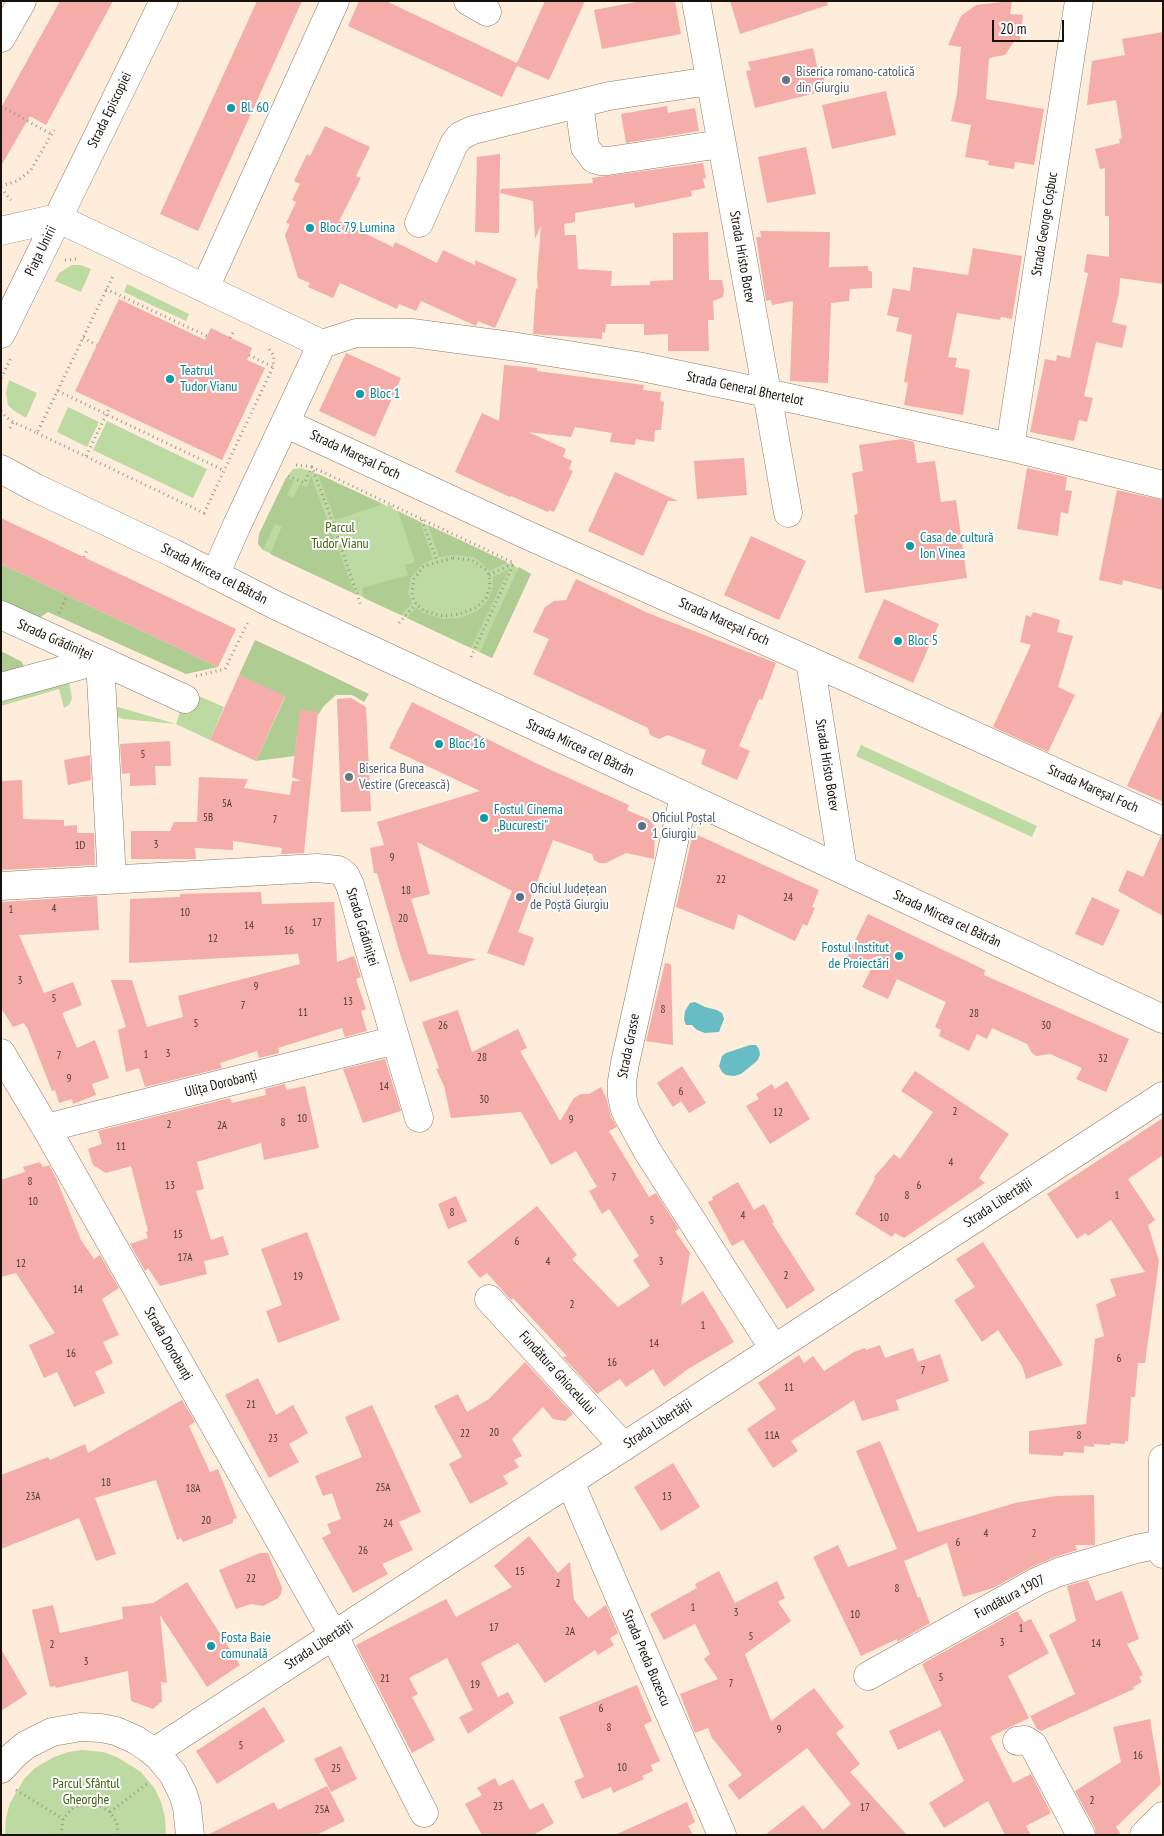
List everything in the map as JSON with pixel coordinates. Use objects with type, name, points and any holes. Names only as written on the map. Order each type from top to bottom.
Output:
[{"type":"street","points":[[1,38],[22,1]]},
{"type":"street","name":"Strada Episcopiei","points":[[57,218],[164,1]]},
{"type":"street","points":[[205,288],[335,1]]},
{"type":"street","name":"Strada Hristo Botev","points":[[696,1],[788,513]]},
{"type":"street","name":"Strada George Coșbuc","points":[[1010,448],[1079,1]]},
{"type":"street","points":[[419,223],[454,144],[460,136],[473,130],[609,96],[710,82]]},
{"type":"street","points":[[579,104],[585,147],[594,159],[601,161],[721,144]]},
{"type":"street","points":[[57,218],[322,344],[216,575]]},
{"type":"street","name":"Piața Unirii","points":[[1,231],[57,218]]},
{"type":"street","name":"Piața Unirii","points":[[1,334],[57,218]]},
{"type":"street","name":"Strada General Bhertelot","points":[[322,344],[356,333],[412,333],[518,347],[637,366],[767,393],[1163,485]]},
{"type":"street","name":"Strada Mareșal Foch","points":[[285,423],[528,535],[1163,821]]},
{"type":"street","name":"Strada Mircea cel Bătrân","points":[[1,469],[277,606],[1163,1019]]},
{"type":"street","name":"Strada Grădiniței","points":[[1,615],[100,660],[112,879]]},
{"type":"street","points":[[1,687],[100,660],[185,699]]},
{"type":"street","name":"Strada Hristo Botev","points":[[810,661],[843,870]]},
{"type":"street","name":"Strada Grasse","points":[[684,796],[625,1063],[622,1096],[625,1110],[648,1152],[774,1349]]},
{"type":"street","name":"Strada Grădiniței","points":[[1,886],[317,868],[338,870],[346,875],[350,885],[419,1118]]},
{"type":"street","name":"Ulița Dorobanți","points":[[46,1128],[396,1040]]},
{"type":"street","name":"Strada Dorobanți","points":[[1,1052],[334,1636],[424,1813]]},
{"type":"street","name":"Strada Libertății","points":[[154,1752],[1163,1096]]},
{"type":"street","name":"Fundătura Ghiocelului","points":[[489,1299],[624,1447]]},
{"type":"street","points":[[1162,1549],[1163,1459]]},
{"type":"street","name":"Strada Preda Buzescu","points":[[570,1482],[722,1835]]},
{"type":"street","name":"Fundătura 1907","points":[[868,1676],[1038,1581],[1068,1569],[1136,1549],[1162,1549]]},
{"type":"street","points":[[9,1780],[15,1754],[32,1741],[52,1732],[73,1728],[95,1727],[116,1731],[136,1740],[154,1752],[173,1774],[183,1794],[189,1814],[190,1835]]},
{"type":"street","points":[[1017,1741],[1026,1740],[1033,1746],[1081,1835]]},
{"type":"street","points":[[1144,1835],[1163,1816]]},
{"type":"path","points":[[1,106],[53,132],[31,170],[17,181],[1,187],[11,200]]},
{"type":"path","points":[[37,433],[114,273]]},
{"type":"path","points":[[106,289],[207,336]]},
{"type":"path","points":[[230,338],[234,330]]},
{"type":"path","points":[[83,338],[97,345]]},
{"type":"path","points":[[1,411],[13,422],[204,512],[273,366],[274,356],[267,347]]},
{"type":"path","points":[[249,355],[273,366]]},
{"type":"path","points":[[58,390],[225,471]]},
{"type":"path","points":[[86,456],[110,407]]},
{"type":"path","points":[[10,428],[13,422]]},
{"type":"path","points":[[296,465],[312,467],[514,563]]},
{"type":"path","points":[[284,474],[304,483],[312,467]]},
{"type":"path","points":[[312,467],[334,523],[362,606]]},
{"type":"path","points":[[422,520],[437,561]]},
{"type":"path","points":[[471,657],[528,535]]},
{"type":"path","points":[[84,557],[87,550]]},
{"type":"path","points":[[453,558],[472,560],[483,567],[489,575],[490,587],[486,598],[477,607],[460,614],[442,616],[424,611],[416,604],[412,592],[414,579],[423,568],[437,561],[453,558]]},
{"type":"path","points":[[489,575],[514,563]]},
{"type":"path","points":[[399,623],[416,604]]},
{"type":"path","points":[[156,686],[225,669],[248,622]]},
{"type":"path","points":[[9,1780],[63,1819]]},
{"type":"path","points":[[110,1812],[150,1782]]},
{"type":"path","points":[[61,1835],[63,1819],[74,1807],[88,1803],[96,1804],[110,1812],[117,1823],[118,1835]]},
{"type":"green space","points":[[72,265],[81,265],[91,269],[81,292],[55,281],[59,273]]},
{"type":"green space","points":[[127,284],[189,314],[186,321],[124,292]]},
{"type":"green space","points":[[9,380],[37,393],[26,418],[8,405],[6,392]]},
{"type":"green space","points":[[68,407],[99,422],[87,447],[57,432]]},
{"type":"green space","points":[[107,421],[207,469],[193,498],[93,450]]},
{"type":"green space","name":"Parcul Tudor Vianu","points":[[301,468],[387,506],[391,505],[393,509],[531,574],[492,658],[263,550],[258,544],[259,534],[286,478],[293,469]]},
{"type":"green space","points":[[318,474],[383,504],[335,520]]},
{"type":"green space","points":[[311,476],[355,594],[270,554],[282,526],[275,524],[263,550],[258,544],[259,534],[286,478],[294,481],[287,495],[293,498],[300,484],[307,487]]},
{"type":"green space","points":[[398,511],[420,522],[433,559],[421,565],[411,577],[408,592],[412,603],[401,615],[364,598],[362,588],[408,575],[405,565],[415,562]]},
{"type":"green space","points":[[428,525],[507,562],[490,571],[473,557],[453,555],[439,557]]},
{"type":"green space","points":[[1,564],[218,667],[186,674],[48,612],[32,623],[1,609]]},
{"type":"green space","points":[[519,567],[531,574],[492,658],[480,652]]},
{"type":"green space","points":[[509,569],[471,648],[407,618],[416,608],[423,613],[443,619],[461,618],[479,610],[488,600],[493,587],[493,577]]},
{"type":"green space","points":[[255,640],[369,694],[364,702],[352,695],[336,695],[324,706],[311,725],[310,737],[297,735],[295,756],[256,761],[285,697],[239,675]]},
{"type":"green space","points":[[1,651],[22,662],[25,669],[1,681]]},
{"type":"green space","points":[[69,682],[72,698],[69,705],[64,708],[59,689],[1,706],[1,702]]},
{"type":"green space","points":[[187,691],[224,707],[210,740],[176,724]]},
{"type":"green space","points":[[115,706],[176,724],[123,719],[115,716]]},
{"type":"green space","points":[[861,745],[1037,826],[1032,837],[856,756]]},
{"type":"green space","name":"Parcul Sfântul Gheorghe","points":[[82,1750],[103,1752],[117,1757],[141,1772],[155,1789],[161,1802],[165,1817],[166,1835],[5,1835],[6,1817],[10,1803],[24,1779],[35,1768],[54,1757]]},
{"type":"water","points":[[695,1002],[722,1013],[724,1019],[719,1032],[705,1033],[697,1030],[692,1025],[686,1025],[684,1020],[685,1011],[690,1003]]},
{"type":"water","points":[[750,1045],[756,1045],[759,1049],[760,1055],[757,1061],[741,1074],[734,1076],[726,1075],[722,1072],[719,1066],[722,1056]]},
{"type":"building","points":[[60,1],[113,1],[46,125],[30,116],[1,166],[1,108]]},
{"type":"building","name":"Bl. 60","points":[[257,1],[302,1],[198,231],[160,214]]},
{"type":"building","points":[[359,1],[386,1],[517,63],[545,1],[585,1],[549,80],[517,66],[502,97],[348,26]]},
{"type":"building","points":[[641,1],[675,1],[681,34],[602,49],[594,10]]},
{"type":"building","points":[[730,1],[827,1],[828,5],[740,34]]},
{"type":"building","points":[[1012,1],[1010,14],[1023,15],[1020,41],[1015,40],[1005,55],[989,58],[986,99],[1044,109],[1034,165],[1015,162],[1014,169],[988,165],[989,161],[965,157],[971,125],[951,121],[957,94],[961,47],[948,45],[961,16],[976,5]]},
{"type":"building","points":[[1163,32],[1163,284],[1120,278],[1119,293],[1112,322],[1127,326],[1122,348],[1096,342],[1084,396],[1093,398],[1087,422],[1079,420],[1074,441],[1030,432],[1045,359],[1056,361],[1057,355],[1070,358],[1088,273],[1084,272],[1087,254],[1109,257],[1109,216],[1105,216],[1105,168],[1100,169],[1095,149],[1120,143],[1119,139],[1122,138],[1116,100],[1087,105],[1092,61],[1125,55],[1122,39]]},
{"type":"building","name":"Biserica romano-catolică din Giurgiu","points":[[813,48],[817,66],[827,74],[816,93],[755,108],[746,71],[751,70],[748,62]]},
{"type":"building","points":[[886,91],[896,135],[832,149],[822,105]]},
{"type":"building","points":[[667,106],[668,113],[695,108],[699,131],[626,143],[621,114]]},
{"type":"building","name":"Bloc 79 Lumina","points":[[325,126],[370,147],[356,176],[361,178],[339,221],[393,247],[395,242],[437,263],[443,250],[475,265],[475,260],[517,279],[495,328],[478,321],[476,326],[421,301],[416,311],[399,304],[397,309],[340,283],[333,298],[308,287],[310,283],[298,278],[285,235],[290,224],[286,223],[296,202],[292,200],[300,184],[294,181],[307,154],[310,156]]},
{"type":"building","points":[[806,147],[816,194],[767,203],[758,157]]},
{"type":"building","points":[[500,154],[499,233],[475,232],[477,157]]},
{"type":"building","points":[[703,163],[706,178],[703,179],[705,188],[691,191],[692,196],[635,208],[634,203],[575,213],[575,222],[564,224],[565,235],[576,235],[578,269],[612,271],[611,286],[650,285],[650,281],[673,280],[673,233],[708,232],[709,280],[722,280],[724,290],[723,297],[713,301],[714,320],[708,320],[709,351],[668,351],[668,334],[644,335],[644,324],[606,324],[605,333],[602,332],[602,339],[533,334],[536,288],[538,289],[537,275],[541,226],[535,239],[533,201],[500,193],[501,189],[593,183],[592,178]]},
{"type":"building","points":[[760,231],[830,232],[829,267],[868,266],[868,270],[872,272],[872,288],[850,289],[849,301],[831,303],[828,383],[790,381],[793,301],[772,305],[771,300],[766,301],[756,237],[761,237]]},
{"type":"building","points":[[973,248],[1022,256],[1012,319],[1001,317],[1000,320],[957,313],[948,357],[957,358],[955,367],[970,370],[963,415],[904,405],[908,383],[904,382],[912,335],[896,331],[899,318],[887,315],[893,288],[910,291],[913,267],[968,275]]},
{"type":"building","name":"Teatrul Tudor Vianu","points":[[119,299],[205,340],[211,328],[252,348],[247,360],[265,368],[222,460],[75,391]]},
{"type":"building","name":"Bloc 1","points":[[346,353],[401,378],[375,437],[319,411]]},
{"type":"building","points":[[504,365],[537,368],[537,371],[644,385],[643,390],[661,392],[660,401],[664,402],[661,430],[655,430],[654,442],[636,439],[635,445],[610,442],[612,433],[575,427],[571,437],[528,432],[566,449],[563,457],[572,461],[569,469],[573,471],[554,512],[549,510],[548,512],[510,497],[455,472],[482,413],[499,421]]},
{"type":"building","name":"Casa de cultură Ion Vinea","points":[[902,439],[914,442],[917,463],[935,461],[941,502],[956,500],[967,578],[865,593],[854,515],[858,514],[852,473],[863,471],[859,445]]},
{"type":"building","points":[[744,458],[747,495],[697,499],[694,461]]},
{"type":"building","points":[[1027,468],[1067,477],[1065,490],[1072,491],[1068,514],[1061,512],[1058,536],[1017,529]]},
{"type":"building","points":[[615,472],[678,501],[668,501],[643,556],[588,531]]},
{"type":"building","points":[[1117,490],[1163,500],[1163,590],[1123,580],[1122,585],[1099,580]]},
{"type":"building","points":[[1,518],[236,629],[218,667],[1,564]]},
{"type":"building","points":[[751,536],[806,561],[779,620],[724,595]]},
{"type":"building","points":[[576,579],[648,613],[776,663],[762,700],[759,699],[739,746],[750,751],[737,780],[701,764],[706,750],[668,735],[659,739],[650,735],[648,728],[533,674],[549,639],[533,632],[545,607],[554,601],[566,600]]},
{"type":"building","name":"Bloc 5","points":[[884,599],[939,624],[913,683],[858,658]]},
{"type":"building","points":[[1033,612],[1060,620],[1057,632],[1073,636],[1058,687],[1075,695],[1048,752],[993,727],[1031,645],[1020,642],[1026,615],[1031,617]]},
{"type":"building","points":[[239,675],[285,696],[256,761],[210,740]]},
{"type":"building","name":"Biserica Buna Vestire (Grecească)","points":[[351,698],[366,707],[371,811],[341,812],[337,699]]},
{"type":"building","points":[[412,702],[542,766],[629,805],[627,810],[650,820],[655,827],[654,859],[626,853],[606,863],[599,863],[594,860],[592,854],[553,840],[518,932],[534,938],[524,966],[487,953],[512,891],[417,842],[430,894],[411,899],[428,954],[477,959],[410,982],[377,873],[374,873],[370,848],[384,845],[377,822],[480,791],[389,748]]},
{"type":"building","points":[[1163,709],[1163,802],[1127,786]]},
{"type":"building","points":[[300,710],[318,712],[304,853],[281,854],[282,848],[233,841],[233,850],[195,848],[196,859],[131,859],[131,831],[170,831],[174,822],[197,822],[199,777],[248,779],[244,788],[290,795],[292,781],[301,781],[292,777]]},
{"type":"building","points":[[170,741],[171,766],[155,766],[156,785],[130,786],[130,773],[122,774],[120,744]]},
{"type":"building","points":[[90,755],[91,780],[68,785],[64,760]]},
{"type":"building","points":[[22,780],[23,819],[64,820],[64,826],[77,825],[77,833],[94,833],[95,865],[1,870],[1,781]]},
{"type":"building","points":[[693,833],[819,890],[812,907],[815,908],[807,926],[803,924],[795,941],[738,914],[734,930],[676,907]]},
{"type":"building","points":[[1161,836],[1163,836],[1163,916],[1118,891],[1127,870],[1143,877]]},
{"type":"building","points":[[261,892],[262,904],[334,902],[337,962],[354,956],[361,977],[356,979],[366,1009],[361,1011],[367,1031],[345,1037],[342,1028],[278,1048],[279,1053],[259,1058],[257,1051],[220,1063],[222,1068],[145,1087],[139,1068],[126,1072],[118,1030],[126,1027],[111,980],[132,980],[147,1027],[183,1017],[178,996],[300,964],[298,954],[129,963],[130,899],[180,897],[180,894]]},
{"type":"building","points":[[97,896],[99,930],[19,935],[44,993],[73,982],[82,1005],[62,1013],[77,1048],[95,1040],[109,1078],[92,1084],[96,1095],[73,1104],[72,1099],[59,1103],[55,1090],[52,1091],[27,1027],[24,1023],[13,1027],[1,1008],[1,902]]},
{"type":"building","points":[[1092,897],[1120,910],[1103,946],[1075,934]]},
{"type":"building","points":[[868,914],[985,970],[984,975],[1129,1039],[1106,1092],[1076,1079],[1082,1068],[1050,1054],[1036,1056],[1027,1044],[992,1028],[987,1039],[977,1034],[969,1051],[939,1036],[941,1030],[935,1027],[946,1002],[897,979],[888,999],[862,987],[871,969],[847,957]]},
{"type":"building","points":[[665,963],[671,964],[673,1045],[646,1041]]},
{"type":"building","points":[[458,1010],[472,1052],[518,1029],[527,1048],[520,1051],[560,1121],[574,1098],[581,1094],[589,1094],[601,1087],[607,1100],[611,1117],[617,1127],[609,1131],[649,1197],[656,1193],[679,1229],[675,1231],[690,1253],[681,1305],[703,1291],[734,1342],[688,1369],[664,1387],[653,1369],[626,1387],[620,1379],[597,1394],[563,1357],[567,1356],[513,1298],[511,1300],[487,1273],[480,1278],[467,1262],[537,1206],[577,1255],[572,1259],[618,1307],[650,1286],[633,1260],[639,1256],[609,1209],[602,1214],[589,1191],[597,1187],[576,1151],[551,1165],[521,1112],[451,1118],[444,1086],[436,1069],[439,1068],[422,1022]]},
{"type":"building","points":[[385,1059],[401,1111],[363,1123],[343,1069]]},
{"type":"building","points":[[682,1066],[706,1103],[689,1113],[681,1101],[673,1107],[657,1083]]},
{"type":"building","points":[[915,1071],[1009,1134],[979,1178],[985,1183],[904,1238],[895,1233],[892,1237],[855,1214],[875,1179],[874,1177],[894,1154],[900,1159],[933,1112],[901,1091]]},
{"type":"building","points":[[787,1081],[810,1119],[770,1144],[746,1106],[759,1099],[756,1094],[772,1084],[775,1089]]},
{"type":"building","points":[[285,1084],[286,1090],[305,1086],[319,1148],[264,1160],[261,1143],[197,1162],[204,1189],[196,1191],[211,1240],[223,1236],[229,1255],[204,1261],[207,1274],[160,1286],[148,1268],[145,1271],[130,1244],[148,1238],[146,1232],[148,1231],[131,1166],[106,1173],[93,1165],[88,1149],[102,1144],[98,1131],[230,1098],[232,1103],[266,1095],[265,1089]]},
{"type":"building","points":[[1163,1118],[1163,1155],[1128,1179],[1155,1220],[1148,1225],[1159,1261],[1145,1363],[1138,1363],[1135,1397],[1131,1397],[1128,1441],[1125,1441],[1125,1444],[1111,1443],[1110,1445],[1094,1444],[1094,1447],[1084,1446],[1084,1453],[1064,1452],[1063,1456],[1029,1454],[1029,1431],[1086,1424],[1095,1339],[1104,1336],[1096,1304],[1116,1296],[1110,1279],[1145,1272],[1111,1220],[1088,1236],[1085,1233],[1077,1239],[1047,1194]]},
{"type":"building","points":[[40,1162],[43,1167],[49,1165],[56,1178],[81,1240],[94,1259],[100,1255],[119,1288],[102,1299],[119,1335],[103,1342],[113,1363],[95,1372],[105,1393],[74,1407],[57,1372],[44,1378],[29,1345],[55,1333],[16,1273],[1,1277],[1,1180],[25,1172],[23,1167]]},
{"type":"building","points":[[738,1182],[754,1210],[764,1204],[774,1222],[772,1223],[815,1290],[787,1309],[743,1240],[732,1246],[708,1202],[713,1200],[712,1197]]},
{"type":"building","points":[[456,1196],[467,1221],[448,1229],[438,1204]]},
{"type":"building","points":[[307,1232],[340,1320],[278,1343],[266,1311],[282,1305],[261,1249]]},
{"type":"building","points":[[983,1242],[1063,1365],[1026,1379],[1022,1366],[998,1330],[982,1342],[954,1300],[975,1287],[956,1259]]},
{"type":"building","points":[[880,1345],[885,1358],[913,1348],[918,1362],[940,1354],[949,1381],[896,1400],[899,1410],[862,1421],[854,1400],[791,1441],[798,1451],[773,1468],[747,1429],[776,1409],[758,1383],[799,1355],[804,1363],[813,1356],[824,1371],[854,1352]]},
{"type":"building","points":[[525,1362],[573,1414],[565,1421],[553,1419],[543,1407],[512,1439],[522,1456],[514,1460],[519,1467],[503,1476],[508,1484],[470,1504],[449,1464],[462,1457],[434,1406],[458,1394],[467,1412],[489,1399]]},
{"type":"building","points":[[258,1378],[276,1415],[293,1405],[308,1433],[289,1444],[299,1462],[269,1478],[225,1395]]},
{"type":"building","points":[[182,1400],[195,1422],[189,1426],[210,1472],[218,1469],[237,1518],[233,1519],[233,1523],[183,1542],[181,1538],[177,1540],[156,1480],[95,1498],[116,1554],[96,1561],[79,1518],[1,1549],[1,1475],[48,1457],[50,1460],[85,1444],[88,1453]]},
{"type":"building","points":[[372,1405],[421,1512],[399,1522],[413,1550],[382,1564],[388,1574],[353,1593],[322,1538],[331,1533],[327,1524],[341,1519],[332,1493],[323,1496],[315,1476],[362,1457],[345,1417]]},
{"type":"building","points":[[880,1441],[918,1532],[1015,1503],[1056,1496],[1094,1495],[1095,1545],[1075,1545],[1077,1550],[1032,1567],[993,1588],[963,1597],[947,1543],[904,1561],[930,1623],[897,1642],[897,1639],[861,1656],[813,1557],[838,1545],[848,1567],[897,1549],[856,1451]]},
{"type":"building","points":[[673,1463],[700,1507],[661,1531],[634,1487]]},
{"type":"building","points":[[529,1536],[558,1573],[570,1562],[574,1600],[588,1618],[606,1605],[618,1633],[610,1638],[614,1645],[598,1655],[595,1650],[545,1683],[518,1643],[481,1663],[498,1697],[508,1692],[514,1703],[468,1734],[459,1717],[473,1710],[447,1658],[409,1678],[418,1694],[412,1697],[435,1740],[412,1753],[356,1645],[446,1599],[456,1617],[512,1587],[494,1566]]},
{"type":"building","points":[[260,1553],[268,1553],[282,1588],[281,1594],[278,1598],[263,1606],[251,1604],[236,1609],[219,1570]]},
{"type":"building","points":[[719,1571],[735,1603],[777,1581],[785,1598],[778,1602],[791,1621],[745,1654],[771,1721],[814,1688],[844,1727],[836,1733],[860,1764],[850,1772],[907,1835],[765,1835],[803,1805],[823,1830],[851,1804],[807,1748],[739,1800],[728,1785],[742,1775],[712,1738],[708,1728],[695,1733],[680,1694],[718,1679],[704,1659],[710,1654],[695,1624],[664,1640],[650,1614],[697,1588],[695,1584]]},
{"type":"building","points":[[1088,1580],[1096,1601],[1122,1591],[1139,1639],[1127,1644],[1143,1675],[1139,1677],[1142,1682],[1133,1687],[1134,1689],[1041,1731],[1037,1729],[1030,1716],[1075,1694],[1049,1635],[1076,1621],[1067,1586]]},
{"type":"building","points":[[187,1582],[240,1665],[207,1687],[160,1615],[167,1683],[161,1682],[162,1701],[153,1709],[131,1701],[128,1671],[56,1688],[55,1686],[50,1687],[32,1610],[53,1605],[60,1633],[123,1619],[122,1607],[153,1603]]},
{"type":"building","points":[[1017,1611],[1024,1622],[1031,1619],[1049,1653],[1008,1676],[1029,1718],[990,1737],[1013,1783],[1031,1774],[1051,1813],[1026,1826],[1031,1835],[1005,1835],[988,1801],[944,1828],[929,1803],[964,1781],[940,1730],[898,1750],[889,1731],[942,1706],[922,1664]]},
{"type":"building","points":[[1,1649],[27,1694],[1,1711]]},
{"type":"building","points":[[637,1685],[652,1721],[644,1725],[660,1761],[651,1765],[653,1771],[642,1776],[644,1779],[613,1793],[611,1787],[582,1799],[574,1781],[584,1777],[559,1717]]},
{"type":"building","points":[[264,1707],[285,1741],[217,1784],[196,1751]]},
{"type":"building","points":[[1150,1719],[1161,1784],[1116,1827],[1121,1835],[1096,1835],[1095,1828],[1075,1791],[1121,1762],[1113,1727]]},
{"type":"building","points":[[341,1746],[357,1779],[331,1792],[314,1759]]},
{"type":"building","points":[[495,1778],[499,1786],[513,1779],[530,1810],[543,1803],[554,1823],[533,1835],[482,1835],[465,1804],[482,1795],[477,1788]]},
{"type":"building","points":[[327,1786],[345,1821],[316,1835],[207,1835],[274,1802],[278,1810]]},
{"type":"building","points":[[687,1802],[695,1822],[688,1826],[693,1835],[615,1835]]},
{"type":"place","name":"Biserica romano-catolică din Giurgiu","points":[[786,80]]},
{"type":"place","name":"Bl. 60","points":[[231,108]]},
{"type":"place","name":"Bloc 79 Lumina","points":[[310,228]]},
{"type":"place","name":"Teatrul Tudor Vianu","points":[[170,379]]},
{"type":"place","name":"Bloc 1","points":[[360,394]]},
{"type":"place","name":"Casa de cultură Ion Vinea","points":[[910,546]]},
{"type":"place","name":"Bloc 5","points":[[898,641]]},
{"type":"place","name":"Bloc 16","points":[[439,744]]},
{"type":"place","name":"Biserica Buna Vestire (Grecească)","points":[[349,777]]},
{"type":"place","name":"Fostul Cinema ,,Bucuresti\"","points":[[484,818]]},
{"type":"place","name":"Oficiul Poștal 1 Giurgiu","points":[[642,826]]},
{"type":"place","name":"Oficiul Județean de Poștă Giurgiu","points":[[520,897]]},
{"type":"place","name":"Fostul Institut de Proiectări","points":[[899,956]]},
{"type":"place","name":"Fosta Baie comunală","points":[[211,1646]]}]
